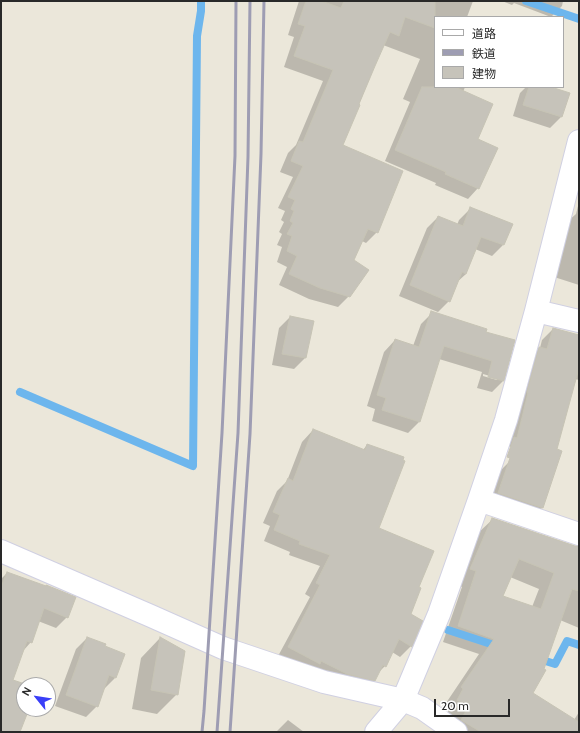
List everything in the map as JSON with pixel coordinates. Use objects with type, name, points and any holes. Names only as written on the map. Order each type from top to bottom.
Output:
[{"type":"street","points":[[376,732],[403,700],[439,614],[479,500],[506,420],[536,311],[579,142]]},
{"type":"street","points":[[536,311],[579,321]]},
{"type":"street","points":[[479,500],[579,534]]},
{"type":"street","points":[[1,552],[223,648],[324,682],[403,700],[422,708],[456,732]]},
{"type":"building","points":[[306,1],[321,1],[341,8],[344,1],[435,1],[434,28],[405,17],[399,36],[390,32],[343,145],[403,171],[378,233],[368,229],[354,260],[369,270],[350,297],[320,288],[289,274],[297,256],[287,251],[292,236],[287,234],[293,223],[290,221],[294,211],[291,209],[295,200],[288,197],[303,166],[291,161],[299,141],[303,142],[333,70],[294,56],[305,26],[298,24]]},
{"type":"building","points":[[422,87],[457,88],[493,104],[478,139],[498,148],[479,189],[445,174],[446,172],[395,150]]},
{"type":"building","points":[[529,88],[554,88],[570,93],[562,117],[523,105]]},
{"type":"building","points":[[470,207],[513,224],[504,245],[481,237],[466,274],[462,272],[450,302],[410,285],[438,216],[463,226]]},
{"type":"building","points":[[431,311],[487,329],[486,332],[515,340],[504,381],[488,377],[492,361],[444,346],[420,422],[382,410],[386,398],[377,395],[395,339],[419,347]]},
{"type":"building","points":[[290,316],[314,321],[306,358],[282,354]]},
{"type":"building","points":[[553,328],[579,335],[579,368],[557,449],[562,451],[543,508],[498,493],[510,458],[507,457],[514,437],[517,438],[539,347],[547,349]]},
{"type":"building","points":[[313,429],[365,450],[367,444],[404,457],[403,460],[405,461],[379,528],[434,551],[419,587],[421,588],[411,614],[423,621],[412,647],[399,639],[386,667],[383,665],[375,681],[347,674],[321,661],[320,664],[288,647],[320,585],[316,583],[330,555],[299,544],[300,541],[274,530],[280,515],[273,512],[288,478],[293,481]]},
{"type":"building","points":[[492,518],[575,546],[579,546],[579,591],[572,589],[544,669],[546,670],[533,693],[579,722],[579,732],[481,732],[461,720],[468,707],[457,700],[463,689],[461,687],[494,639],[458,626],[476,571],[470,569]],"holes":[[[519,559],[554,573],[541,609],[503,596]]]},
{"type":"building","points":[[7,572],[76,597],[68,618],[44,608],[32,643],[27,641],[13,680],[16,681],[16,717],[26,717],[20,732],[1,732],[1,587]]},
{"type":"building","points":[[87,637],[106,644],[105,646],[125,654],[116,678],[109,675],[98,707],[66,695]]},
{"type":"building","points":[[160,637],[185,651],[178,695],[151,690]]},
{"type":"waterway","points":[[20,392],[193,466],[197,36],[201,1]]},
{"type":"waterway","points":[[526,1],[579,19]]},
{"type":"waterway","points":[[448,630],[500,647]]},
{"type":"waterway","points":[[536,658],[555,664],[567,641],[579,645]]},
{"type":"railway","points":[[202,732],[222,433],[235,156],[236,1]]},
{"type":"railway","points":[[217,732],[238,433],[248,157],[250,1]]},
{"type":"railway","points":[[230,732],[250,434],[261,154],[264,1]]}]
